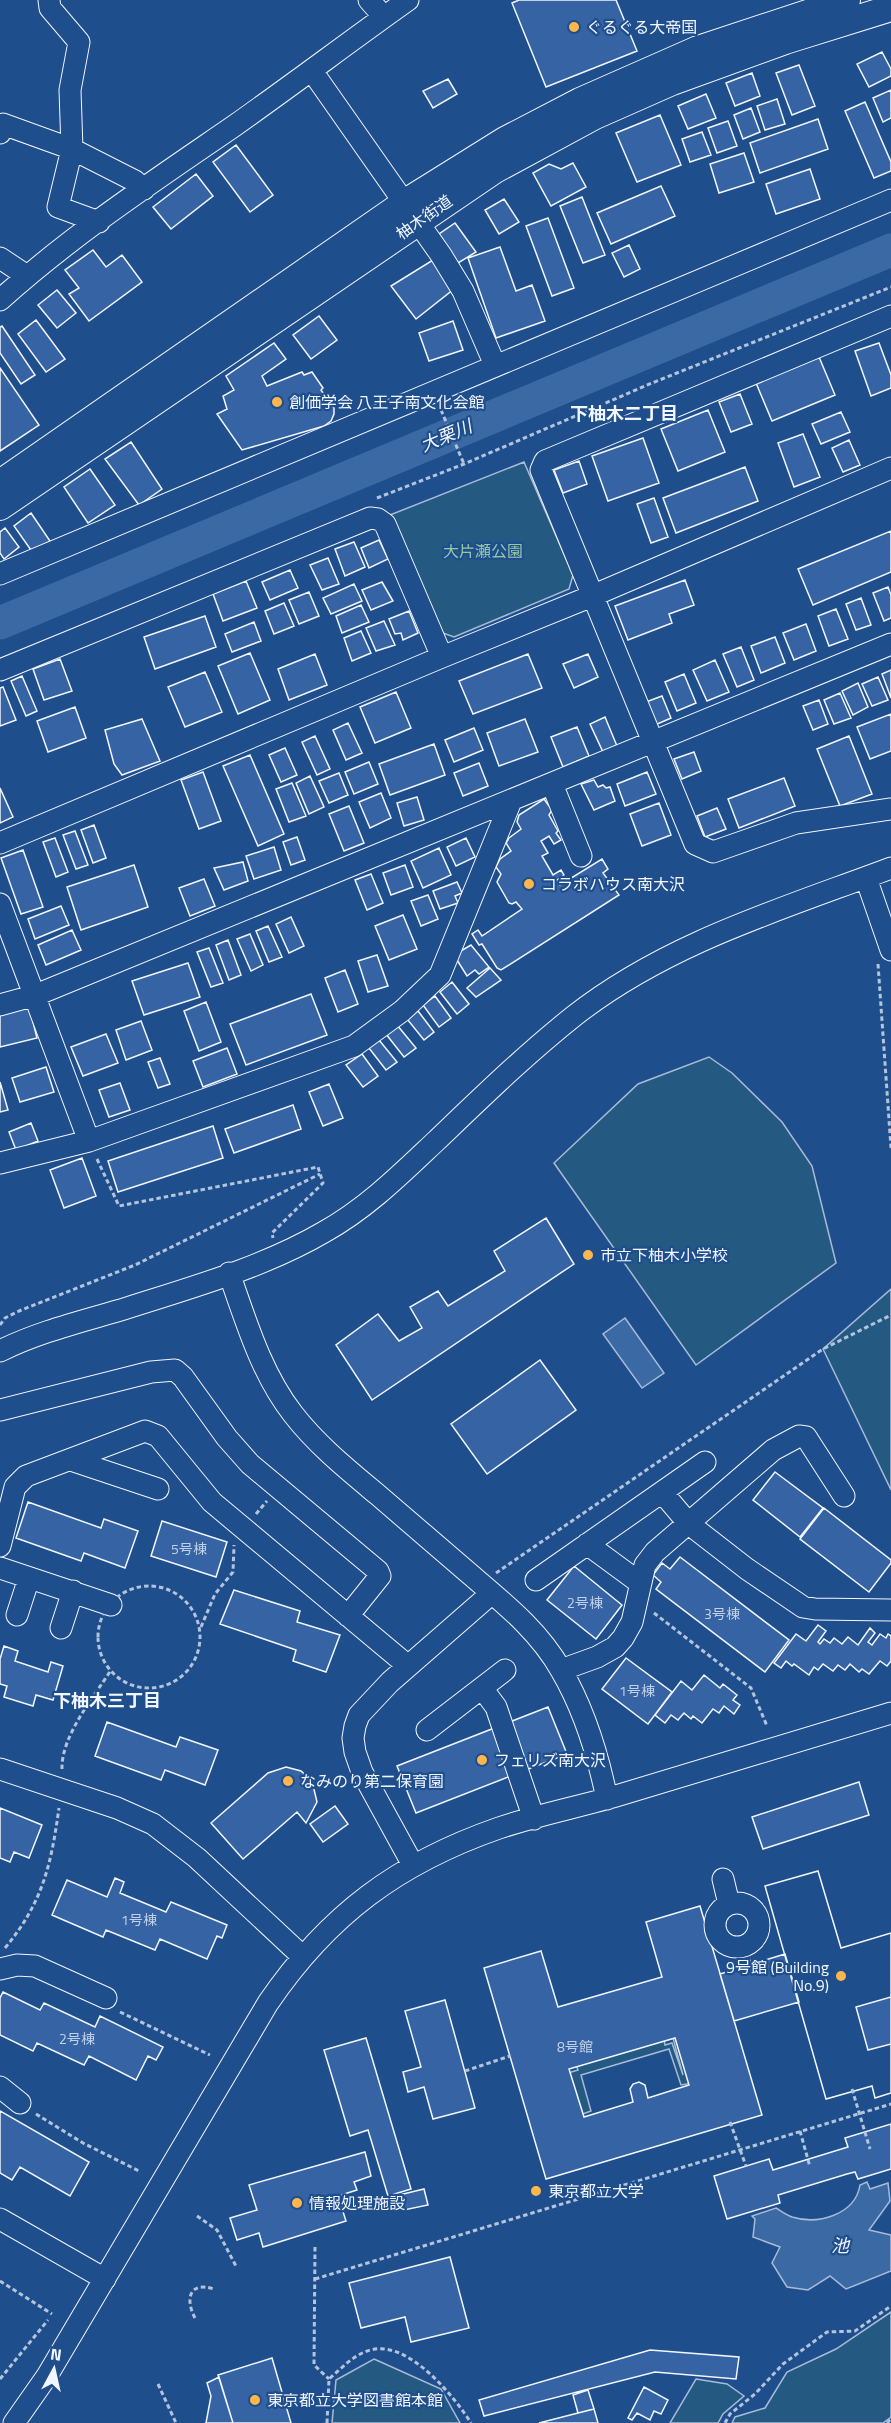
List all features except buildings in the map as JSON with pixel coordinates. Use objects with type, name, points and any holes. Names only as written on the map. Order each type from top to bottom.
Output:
[{"type":"main road","name":"柚木街道","points":[[0,507],[411,213],[505,140],[615,85],[698,49],[847,0]]},
{"type":"main road","name":"柚木街道","points":[[0,483],[411,213],[595,116],[672,82],[736,58],[891,8]]},
{"type":"street","points":[[50,0],[50,8],[80,42],[70,90],[72,149],[58,207],[99,222]]},
{"type":"street","points":[[369,0],[384,17]]},
{"type":"street","points":[[0,300],[27,276],[99,222],[408,0]]},
{"type":"street","points":[[312,71],[463,291],[495,365]]},
{"type":"street","points":[[0,133],[3,124],[72,149],[135,181],[144,189]]},
{"type":"street","points":[[0,573],[891,200]]},
{"type":"street","points":[[0,258],[27,276]]},
{"type":"street","points":[[891,316],[545,461],[541,470],[695,844],[713,852],[796,823],[891,809]]},
{"type":"street","points":[[0,843],[592,596],[891,468]]},
{"type":"street","points":[[0,670],[370,518],[378,519],[385,524],[442,657]]},
{"type":"street","points":[[0,1005],[36,995],[891,644]]},
{"type":"street","points":[[552,784],[581,856]]},
{"type":"street","points":[[0,1163],[89,1141],[354,1046],[402,1011],[440,975],[511,801]]},
{"type":"street","points":[[0,1352],[47,1331],[229,1274],[291,1250],[354,1214],[385,1189],[540,1044],[613,988],[705,939],[891,868]]},
{"type":"street","points":[[866,878],[884,911],[884,955]]},
{"type":"street","points":[[0,904],[89,1141]]},
{"type":"street","points":[[229,1274],[257,1350],[272,1381],[292,1413],[325,1449],[493,1584],[532,1630],[561,1670],[581,1714],[600,1768],[607,1799]]},
{"type":"street","points":[[0,1410],[151,1372],[175,1370],[183,1377],[226,1438],[249,1464],[378,1571],[380,1576],[348,1616]]},
{"type":"street","points":[[0,1546],[15,1487],[26,1476],[145,1431],[158,1436],[212,1502],[407,1665]]},
{"type":"street","points":[[561,1670],[597,1657],[615,1647],[629,1630],[645,1565],[655,1552],[773,1450],[799,1437],[806,1437],[844,1496]]},
{"type":"street","points":[[71,1460],[158,1489]]},
{"type":"street","points":[[536,1580],[705,1462]]},
{"type":"street","points":[[662,1492],[688,1524],[802,1607],[891,1610]]},
{"type":"street","points":[[587,1544],[640,1583]]},
{"type":"street","points":[[0,1568],[111,1605]]},
{"type":"street","points":[[17,1615],[29,1578]]},
{"type":"street","points":[[413,1865],[362,1772],[353,1738],[359,1715],[407,1665],[493,1584]]},
{"type":"street","points":[[61,1628],[74,1592]]},
{"type":"street","points":[[427,1730],[505,1670]]},
{"type":"street","points":[[482,1688],[496,1707],[534,1819]]},
{"type":"street","points":[[14,2423],[40,2386],[105,2279],[262,2013],[302,1956],[324,1932],[357,1903],[386,1881],[413,1865],[499,1828],[607,1799],[891,1713]]},
{"type":"street","points":[[0,1769],[136,1816],[168,1835],[197,1858],[302,1956]]},
{"type":"street","points":[[723,1879],[729,1904]]},
{"type":"street","points":[[729,1904],[744,1904],[750,1907],[758,1919],[758,1933],[747,1955],[727,1945],[717,1934],[715,1927],[718,1913],[729,1904]]},
{"type":"street","points":[[0,1969],[17,1965],[35,1966],[110,2004]]},
{"type":"street","points":[[0,2087],[20,2103]]},
{"type":"street","points":[[0,2219],[105,2279]]},
{"type":"path","points":[[377,498],[464,464],[652,382],[891,287]]},
{"type":"path","points":[[440,409],[464,464]]},
{"type":"path","points":[[884,955],[880,970],[889,1085],[891,1148]]},
{"type":"path","points":[[89,1141],[119,1206],[318,1167],[323,1183],[272,1233]]},
{"type":"path","points":[[0,1325],[5,1318],[19,1311],[135,1265],[320,1174]]},
{"type":"path","points":[[493,1584],[823,1349],[891,1315]]},
{"type":"path","points":[[250,1520],[278,1489]]},
{"type":"path","points":[[200,1629],[215,1594],[233,1572],[234,1544]]},
{"type":"path","points":[[141,1587],[164,1588],[173,1591],[192,1610],[200,1629],[201,1647],[195,1661],[183,1676],[152,1687],[128,1682],[111,1670],[102,1656],[97,1636],[100,1619],[111,1605],[121,1595],[141,1587]]},
{"type":"path","points":[[636,1606],[654,1613],[676,1628],[751,1688],[767,1726]]},
{"type":"path","points":[[8,1944],[33,1910],[51,1863],[62,1789],[62,1757],[66,1742],[111,1670]]},
{"type":"path","points":[[110,2004],[210,2055]]},
{"type":"path","points":[[465,2071],[510,2056]]},
{"type":"path","points":[[852,2089],[870,2149]]},
{"type":"path","points":[[20,2103],[83,2143],[139,2171]]},
{"type":"path","points":[[315,2279],[891,2104]]},
{"type":"path","points":[[730,2122],[746,2166]]},
{"type":"path","points":[[800,2131],[810,2167]]},
{"type":"path","points":[[196,2216],[217,2230],[237,2268]]},
{"type":"path","points":[[315,2247],[314,2365],[329,2379]]},
{"type":"path","points":[[0,2281],[52,2314]]},
{"type":"path","points":[[195,2318],[189,2306],[189,2299],[193,2292],[206,2287],[214,2289]]},
{"type":"path","points":[[725,2423],[730,2414],[755,2394],[783,2364],[827,2332],[855,2331],[891,2306]]},
{"type":"path","points":[[0,2379],[48,2320]]},
{"type":"path","points":[[327,2423],[329,2379],[357,2355],[376,2349],[406,2355],[444,2387],[457,2401],[471,2423]]},
{"type":"path","points":[[158,2384],[176,2423]]},
{"type":"path","points":[[887,2423],[891,2420]]},
{"type":"green space","name":"大片瀬公園","points":[[524,462],[573,575],[569,589],[454,637],[440,632],[390,515]]},
{"type":"green space","points":[[709,1057],[732,1073],[782,1122],[812,1166],[836,1263],[696,1365],[554,1163],[638,1084]]},
{"type":"green space","points":[[891,1289],[891,1490],[823,1349]]},
{"type":"green space","points":[[663,2035],[665,2045],[672,2043],[683,2075],[673,2038],[680,2036],[693,2083],[681,2085],[669,2049],[581,2075],[591,2111],[580,2115],[568,2073],[578,2070],[575,2061]]},
{"type":"green space","points":[[891,2312],[891,2417],[883,2423],[732,2423],[735,2417],[765,2408],[787,2372],[836,2349]]},
{"type":"green space","points":[[374,2359],[441,2389],[460,2423],[332,2423],[336,2380]]},
{"type":"green space","points":[[696,2379],[727,2384],[744,2396],[723,2414],[718,2423],[670,2423]]},
{"type":"water","points":[[625,1318],[664,1373],[642,1388],[603,1334]]},
{"type":"water","name":"池","points":[[867,2182],[870,2189],[888,2183],[890,2201],[869,2230],[891,2235],[891,2271],[846,2289],[830,2276],[808,2290],[787,2287],[772,2263],[780,2247],[753,2237],[755,2219],[752,2216],[776,2208],[792,2217],[813,2220],[824,2218],[834,2215],[851,2204],[860,2185]]},
{"type":"waterway","name":"大栗川","points":[[0,623],[891,250]]},
{"type":"place","name":"ぐるぐる大帝国","points":[[574,27]]},
{"type":"place","name":"創価学会 八王子南文化会館","points":[[277,402]]},
{"type":"place","name":"コラボハウス南大沢","points":[[529,884]]},
{"type":"place","name":"市立下柚木小学校","points":[[588,1255]]},
{"type":"place","name":"フェリズ南大沢","points":[[482,1760]]},
{"type":"place","name":"なみのり第二保育園","points":[[288,1781]]},
{"type":"place","name":"9号館 (Building No.9)","points":[[841,1976]]},
{"type":"place","name":"東京都立大学","points":[[536,2191]]},
{"type":"place","name":"情報処理施設","points":[[297,2203]]},
{"type":"place","name":"東京都立大学図書館本館","points":[[255,2400]]},
{"type":"district","name":"下柚木二丁目","points":[[624,414]]},
{"type":"district","name":"下柚木三丁目","points":[[107,1701]]}]
